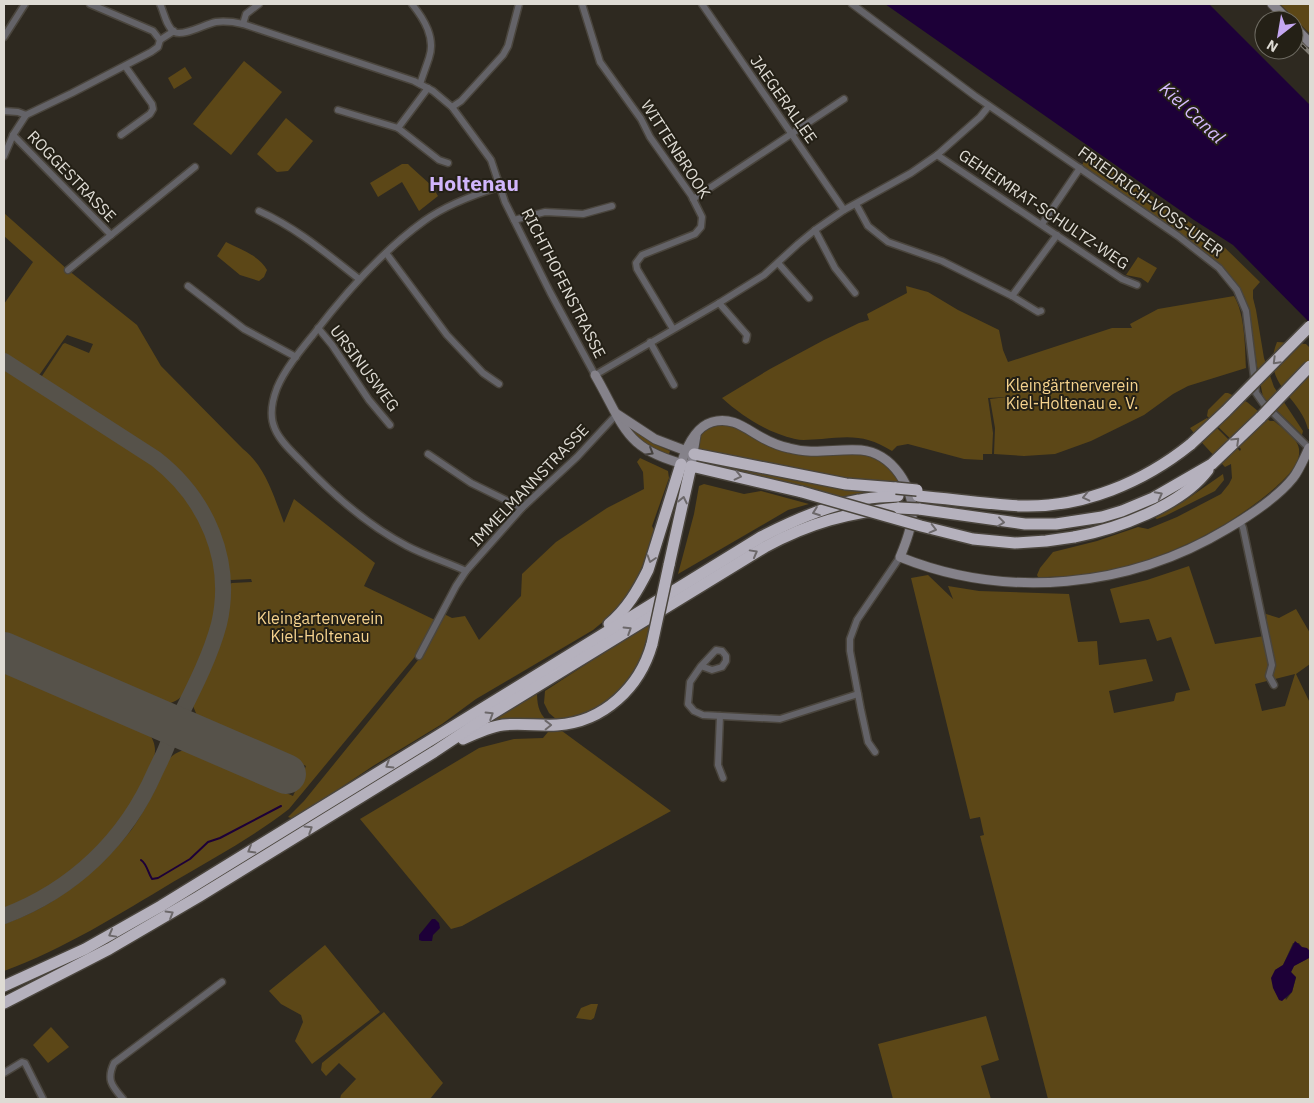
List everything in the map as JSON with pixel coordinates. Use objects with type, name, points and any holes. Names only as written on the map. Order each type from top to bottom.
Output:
[{"type":"highway","points":[[690,452],[846,484],[897,492],[1022,506],[1063,503],[1097,495],[1128,484],[1155,471],[1191,444],[1310,326]]},
{"type":"highway","points":[[686,465],[802,492],[922,526],[973,538],[1015,543],[1046,542],[1104,531],[1154,510],[1193,486],[1212,464],[1310,366]]},
{"type":"highway","points":[[4,1004],[35,986],[141,932],[712,578],[777,540],[802,528],[862,512],[899,508],[1025,524],[1056,524],[1080,521],[1122,511],[1153,498],[1212,464]]},
{"type":"highway","points":[[434,752],[487,729],[515,724],[563,724],[578,721],[596,714],[618,700],[633,683],[645,664],[652,644],[669,565],[686,465]]},
{"type":"highway","points":[[581,647],[625,609],[640,587],[686,465]]},
{"type":"highway","points":[[4,986],[85,949],[147,914],[736,551],[779,527],[824,509],[897,492]]},
{"type":"highway","points":[[4,998],[35,986]]},
{"type":"street","points":[[4,36],[25,4]]},
{"type":"street","points":[[90,4],[153,31],[160,40]]},
{"type":"street","points":[[160,4],[168,25],[174,31]]},
{"type":"street","points":[[243,24],[250,10],[259,4]]},
{"type":"street","points":[[412,4],[424,21],[430,40],[430,57],[420,84]]},
{"type":"street","points":[[452,107],[503,55],[508,46],[519,4]]},
{"type":"street","name":"WITTENBROOK","points":[[582,4],[600,62],[641,119],[650,137],[693,199],[702,217],[701,227],[698,232],[685,239],[642,255],[636,263],[637,269],[673,329]]},
{"type":"street","name":"JAEGERALLEE","points":[[702,4],[844,210]]},
{"type":"street","name":"FRIEDRICH-VOSS-UFER","points":[[852,4],[989,106],[1220,268],[1242,298],[1246,311],[1256,393],[1263,403],[1309,448]]},
{"type":"street","name":"RICHTHOFENSTRASSE","points":[[26,114],[156,49],[160,40],[174,31],[182,34],[221,21],[243,24],[397,75],[428,88],[452,107],[488,154],[499,187],[548,289],[625,431],[638,444],[656,456],[686,465]]},
{"type":"street","points":[[121,135],[150,114],[153,109],[152,104],[125,66]]},
{"type":"street","points":[[398,128],[428,88]]},
{"type":"street","points":[[693,199],[844,99]]},
{"type":"street","points":[[595,375],[719,304],[764,275],[815,230],[844,210],[911,173],[937,155],[980,117],[989,106]]},
{"type":"street","points":[[338,110],[398,128],[439,160],[448,163]]},
{"type":"street","points":[[4,111],[26,114],[13,135],[4,156]]},
{"type":"street","name":"ROGGESTRASSE","points":[[13,135],[111,235]]},
{"type":"street","name":"GEHEIMRAT-SCHULTZ-WEG","points":[[937,155],[1122,279],[1137,285]]},
{"type":"street","points":[[68,270],[195,167]]},
{"type":"street","points":[[1042,224],[1080,168]]},
{"type":"street","points":[[466,571],[405,545],[372,524],[343,502],[315,476],[283,441],[274,427],[272,410],[277,388],[296,357],[359,279],[386,252],[436,213],[499,187]]},
{"type":"street","points":[[856,204],[868,226],[888,242],[942,261],[1012,296],[1038,312],[1041,311]]},
{"type":"street","points":[[514,220],[545,212],[583,214],[612,206]]},
{"type":"street","points":[[259,211],[288,225],[359,279]]},
{"type":"street","points":[[815,230],[835,268],[855,293]]},
{"type":"street","points":[[1012,296],[1057,234]]},
{"type":"street","points":[[386,252],[447,335],[483,373],[499,384]]},
{"type":"street","points":[[778,263],[809,298]]},
{"type":"street","points":[[188,286],[244,329],[296,357]]},
{"type":"street","points":[[719,304],[747,335],[746,340]]},
{"type":"street","name":"URSINUSWEG","points":[[318,328],[332,345],[369,400],[390,425]]},
{"type":"street","points":[[650,342],[674,385]]},
{"type":"street","points":[[617,414],[655,439],[690,452]]},
{"type":"street","name":"IMMELMANNSTRASSE","points":[[419,656],[466,571],[522,508],[580,453],[617,414]]},
{"type":"street","points":[[686,465],[696,435],[708,424],[724,420],[738,423],[777,445],[795,450],[864,450],[888,461],[906,485],[912,502],[912,517],[900,557],[862,612],[853,628],[850,640],[850,651],[868,742],[875,752]]},
{"type":"street","points":[[900,557],[937,570],[988,581],[1012,583],[1068,582],[1104,577],[1150,565],[1211,539],[1240,522],[1292,479],[1309,448]]},
{"type":"street","points":[[428,454],[471,483],[522,508]]},
{"type":"street","points":[[1240,522],[1243,528],[1272,666],[1269,676],[1274,685]]},
{"type":"street","points":[[701,666],[690,682],[688,704],[699,714],[780,719],[858,694]]},
{"type":"street","points":[[720,716],[718,765],[723,778]]},
{"type":"street","points":[[123,1099],[110,1080],[109,1073],[114,1063],[222,982]]},
{"type":"street","points":[[4,1073],[22,1062],[26,1063],[43,1099]]},
{"type":"green space","points":[[1280,4],[1310,4],[1310,34],[1304,28],[1304,10],[1286,10]]},
{"type":"green space","points":[[244,61],[282,92],[231,155],[193,124]]},
{"type":"green space","points":[[185,67],[192,78],[174,89],[168,78]]},
{"type":"green space","points":[[286,118],[313,141],[288,171],[277,172],[257,154]]},
{"type":"green space","points":[[1089,152],[1222,245],[1260,282],[1253,290],[1253,298],[1264,358],[1274,387],[1303,431],[1302,435],[1263,397],[1249,311],[1244,296],[1233,279],[1222,267],[1202,251],[1082,165]]},
{"type":"green space","points":[[402,164],[408,164],[432,186],[438,196],[419,211],[402,182],[378,197],[370,183]]},
{"type":"green space","name":"Kleingartenverein Kiel-Holtenau","points":[[4,213],[68,270],[137,325],[161,366],[258,464],[273,493],[284,523],[294,499],[375,563],[364,586],[435,620],[418,653],[289,809],[247,838],[111,919],[69,942],[4,971],[4,924],[23,917],[58,898],[75,886],[105,859],[132,829],[154,791],[166,764],[174,755],[187,749],[293,796],[306,766],[198,718],[193,706],[194,700],[220,638],[227,609],[228,585],[252,582],[251,579],[231,580],[228,578],[220,537],[208,510],[188,481],[169,462],[43,379],[42,376],[63,344],[65,343],[89,353],[93,344],[67,335],[40,374],[37,375],[4,354],[4,304],[33,262],[4,236]]},
{"type":"green space","points":[[226,242],[249,253],[260,261],[267,270],[264,277],[259,281],[240,275],[217,256]]},
{"type":"green space","points":[[1138,257],[1157,268],[1148,283],[1141,278],[1126,275]]},
{"type":"green space","name":"Kleingärtnerverein Kiel-Holtenau e. V.","points":[[906,286],[928,292],[958,310],[999,330],[1003,350],[1008,362],[1112,328],[1132,328],[1130,324],[1158,309],[1234,296],[1238,303],[1242,321],[1246,368],[1188,386],[1173,394],[1144,415],[1091,441],[1055,454],[1024,456],[994,454],[995,428],[990,399],[1007,397],[988,398],[993,433],[992,454],[983,454],[983,460],[964,459],[908,444],[897,446],[892,451],[874,442],[858,438],[795,439],[775,433],[756,423],[738,412],[722,398],[824,340],[869,320],[867,314],[907,293]]},
{"type":"green space","points":[[1277,342],[1306,344],[1310,348],[1310,429],[1308,429],[1304,418],[1277,379],[1273,356]]},
{"type":"green space","points":[[4,368],[158,467],[185,496],[196,512],[211,546],[217,584],[216,605],[211,630],[202,654],[187,688],[176,701],[164,704],[4,634]]},
{"type":"green space","points":[[1225,393],[1247,402],[1270,421],[1274,421],[1296,441],[1299,449],[1298,460],[1292,470],[1276,487],[1238,516],[1197,540],[1175,550],[1107,571],[1072,576],[1038,577],[1040,568],[1053,552],[1097,541],[1138,527],[1148,529],[1177,517],[1221,494],[1232,478],[1231,464],[1225,467],[1190,428],[1207,418],[1240,451],[1241,449],[1207,416],[1208,410]]},
{"type":"green space","points":[[724,420],[777,445],[877,455],[906,485],[896,488],[694,454],[700,430]]},
{"type":"green space","points":[[628,426],[652,443],[670,451],[668,457],[645,444]]},
{"type":"green space","points":[[640,458],[668,471],[669,478],[652,526],[654,530],[644,562],[631,592],[616,611],[593,630],[476,699],[442,724],[373,766],[294,819],[288,817],[304,801],[423,654],[444,614],[452,618],[465,616],[479,640],[521,596],[522,574],[556,542],[607,508],[644,489],[643,472],[637,462]]},
{"type":"green space","points":[[698,460],[880,492],[847,500],[697,463]]},
{"type":"green space","points":[[1223,474],[1224,480],[1215,491],[1165,516],[1155,518],[1183,502]]},
{"type":"green space","points":[[704,484],[744,494],[761,491],[809,504],[788,510],[678,574],[694,514],[699,486]]},
{"type":"green space","points":[[1189,566],[1215,644],[1264,636],[1268,633],[1266,614],[1279,618],[1296,609],[1310,633],[1310,664],[1296,674],[1310,703],[1310,1099],[1048,1099],[980,836],[984,835],[980,817],[970,819],[911,578],[928,575],[953,599],[948,586],[979,591],[1069,594],[1078,642],[1097,641],[1099,665],[1146,659],[1153,681],[1109,691],[1114,713],[1174,701],[1176,693],[1190,690],[1171,637],[1157,641],[1149,619],[1120,623],[1110,589],[1147,580]],"holes":[[[1295,674],[1285,706],[1262,711],[1255,684]],[[1293,943],[1299,943],[1309,958],[1294,966],[1291,972],[1296,978],[1292,992],[1286,1000],[1275,970],[1283,965]]]},
{"type":"green space","points":[[646,625],[650,627],[651,631],[635,676],[601,708],[567,719],[556,719],[549,713],[544,703],[545,691]]},
{"type":"green space","points":[[4,669],[147,731],[152,738],[155,750],[153,761],[132,802],[103,840],[86,857],[48,887],[4,910]]},
{"type":"green space","points":[[537,691],[539,707],[547,721],[471,731]]},
{"type":"green space","points":[[562,731],[671,811],[462,926],[451,929],[360,819],[479,748],[514,739],[543,738],[548,732]]},
{"type":"green space","points":[[325,945],[380,1012],[312,1064],[295,1041],[303,1022],[301,1015],[281,1004],[269,991]]},
{"type":"green space","points":[[591,1004],[598,1004],[594,1018],[591,1020],[576,1018],[581,1008]]},
{"type":"green space","points":[[384,1012],[443,1083],[430,1099],[340,1099],[341,1095],[356,1079],[339,1063],[326,1076],[321,1070],[322,1063]]},
{"type":"green space","points":[[986,1016],[999,1060],[981,1066],[991,1099],[893,1099],[878,1044]]},
{"type":"green space","points":[[51,1027],[69,1047],[48,1063],[33,1045]]},
{"type":"water","name":"Kiel Canal","points":[[885,4],[1209,4],[1254,49],[1254,60],[1265,60],[1310,105],[1310,323],[1233,245],[1194,220]]},
{"type":"water","points":[[432,919],[439,923],[440,928],[433,935],[432,941],[419,940],[419,935]]},
{"type":"water","points":[[1295,941],[1310,951],[1309,958],[1294,966],[1291,972],[1296,977],[1292,992],[1282,1001],[1279,1000],[1273,988],[1271,978],[1275,970],[1283,965]]},
{"type":"waterway","points":[[141,860],[152,879],[158,878],[190,859],[208,842],[220,838],[281,806]]},
{"type":"taxiway","points":[[4,361],[156,459],[189,492],[202,511],[212,532],[219,554],[223,577],[223,600],[219,624],[203,669],[182,712],[177,716],[160,717],[136,709]]},
{"type":"taxiway","points":[[4,916],[53,892],[74,877],[113,840],[129,819],[143,796],[169,740],[163,728],[146,716]]},
{"type":"runway","points":[[4,652],[286,774]]},
{"type":"railway","points":[[1304,47],[1310,53]]},
{"type":"district","name":"Holtenau","points":[[474,184]]}]
